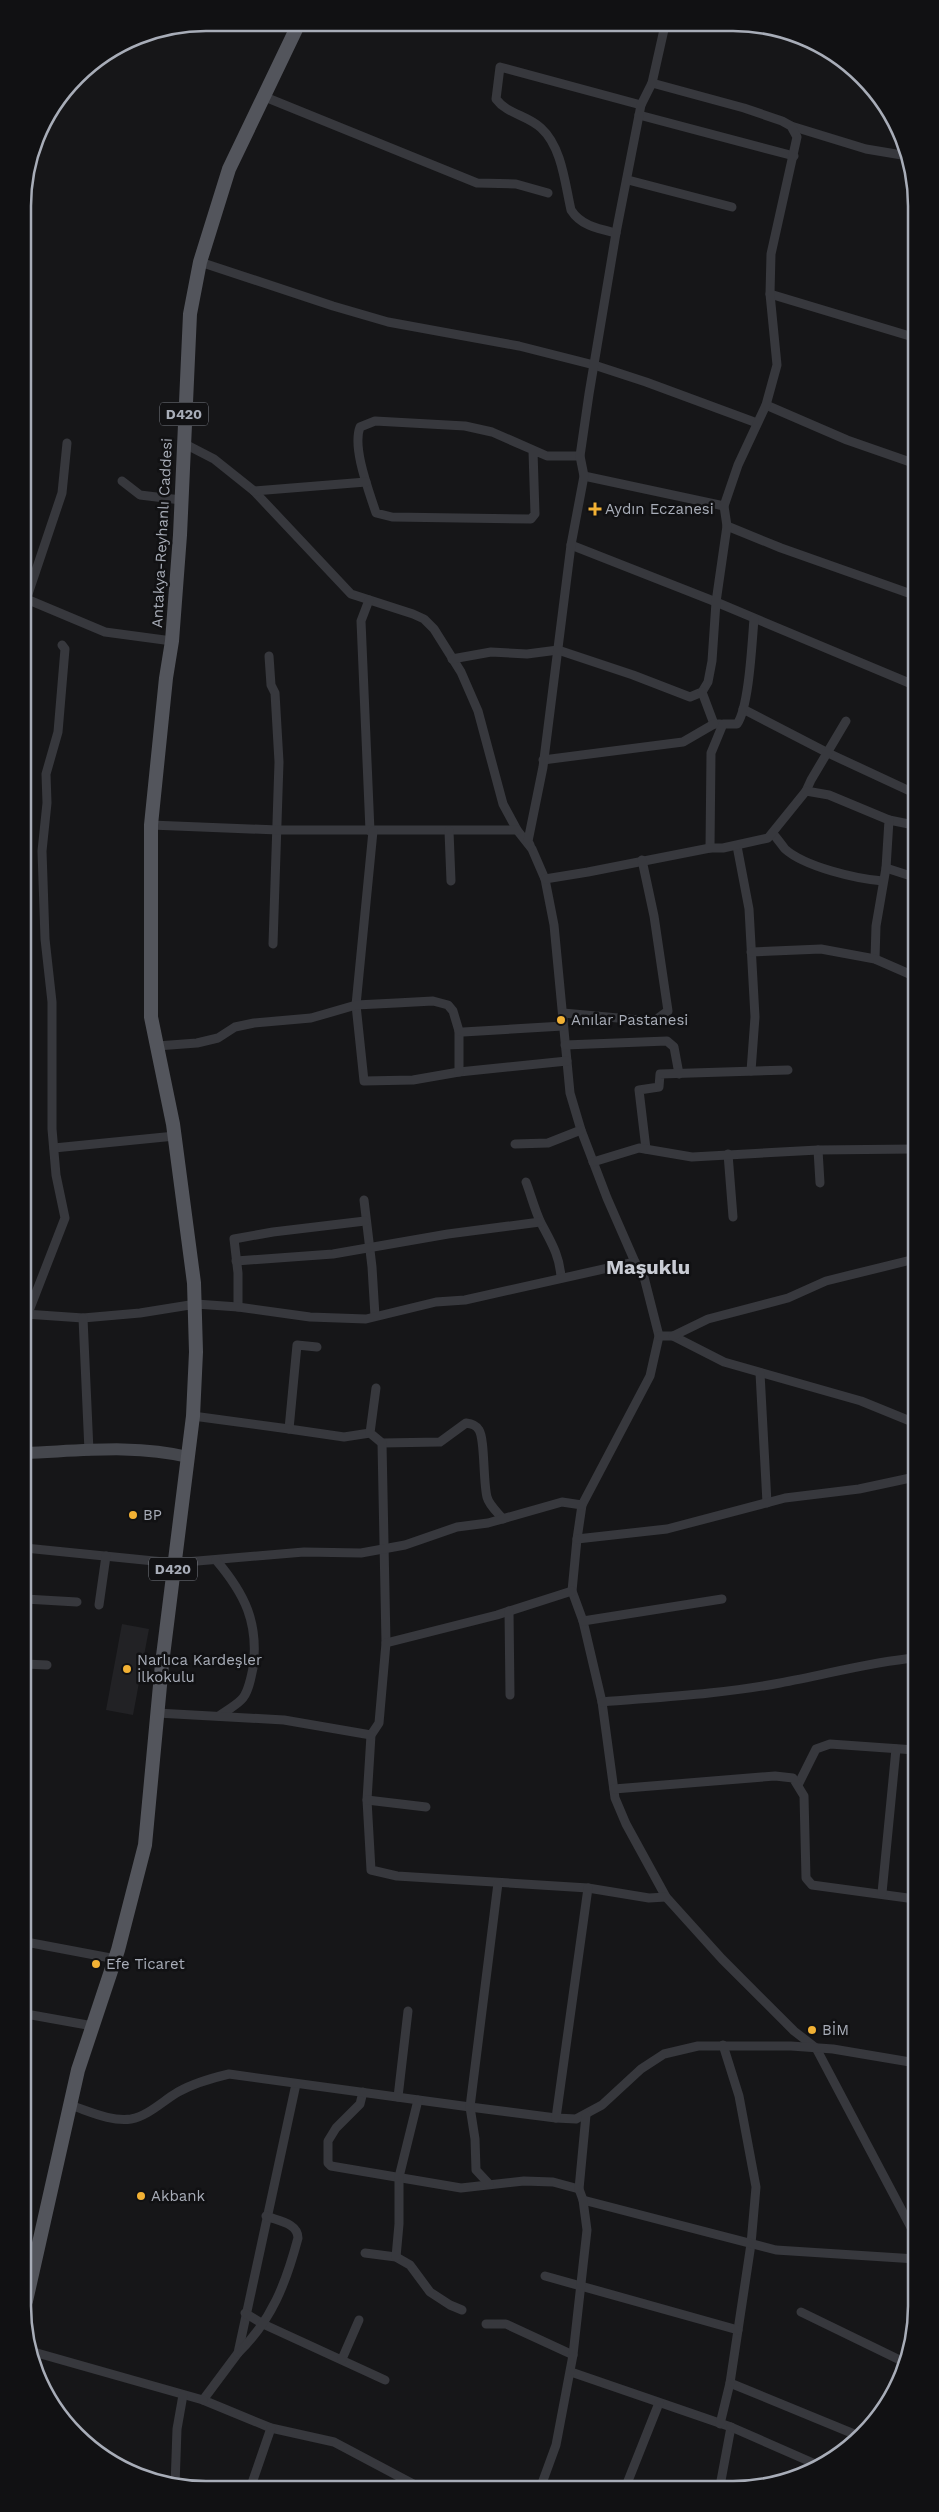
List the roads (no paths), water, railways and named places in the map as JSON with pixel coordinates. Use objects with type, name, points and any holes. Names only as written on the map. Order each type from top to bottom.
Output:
[{"type":"main road","name":"Antakya-Reyhanlı Caddesi","points":[[151,825],[166,678],[172,641],[190,314],[200,262],[229,169],[295,32]]},
{"type":"main road","name":"D420","points":[[31,2279],[78,2070],[116,1959],[145,1845],[157,1713],[193,1416],[196,1304],[175,1136],[151,1017],[151,825]]},
{"type":"main road","points":[[31,1453],[128,1449],[165,1451],[188,1457]]},
{"type":"street","points":[[664,31],[652,83],[640,110],[628,180],[616,233],[580,456],[584,476],[571,546],[543,760],[528,841],[545,879],[554,925],[570,1093],[593,1162],[635,1262],[644,1277],[659,1336],[650,1376],[582,1505],[572,1591],[584,1621],[602,1702],[614,1789],[626,1824],[666,1897],[722,1959],[801,2037],[816,2048],[907,2220]]},
{"type":"street","points":[[616,233],[589,226],[575,216],[571,210],[561,165],[550,139],[540,127],[502,107],[496,98],[500,67],[794,156]]},
{"type":"street","points":[[652,83],[744,108],[791,126],[866,149],[900,155]]},
{"type":"street","points":[[265,97],[478,183],[516,184],[548,193]]},
{"type":"street","points":[[452,659],[491,652],[527,654],[558,650],[633,675],[690,697],[702,692],[708,682],[712,661],[716,602],[728,526],[724,506],[738,465],[766,405],[778,365],[770,294],[771,254],[797,137],[791,126]]},
{"type":"street","points":[[628,180],[732,207]]},
{"type":"street","points":[[200,262],[388,322],[519,346],[594,365],[757,423]]},
{"type":"street","points":[[770,294],[908,335]]},
{"type":"street","points":[[766,405],[847,440],[908,461]]},
{"type":"street","points":[[533,451],[535,514],[530,519],[392,517],[376,514],[366,482],[356,436],[360,427],[375,421],[465,426],[492,432],[547,456],[580,456]]},
{"type":"street","points":[[32,579],[62,493],[67,443]]},
{"type":"street","points":[[183,443],[214,459],[254,491],[337,582],[351,594],[424,619],[434,629],[461,672],[478,711],[503,804],[517,830],[532,849]]},
{"type":"street","points":[[584,476],[724,506]]},
{"type":"street","points":[[122,481],[140,495],[181,500]]},
{"type":"street","points":[[254,491],[366,482]]},
{"type":"street","points":[[728,526],[781,548],[908,593]]},
{"type":"street","points":[[571,546],[716,602],[908,682]]},
{"type":"street","points":[[368,600],[361,621],[371,831],[356,1005],[364,1081],[413,1080],[460,1072],[567,1062]]},
{"type":"street","points":[[32,602],[105,632],[172,641]]},
{"type":"street","points":[[543,760],[682,742],[719,724],[737,724],[743,717],[754,619]]},
{"type":"street","points":[[31,1301],[65,1218],[56,1175],[54,1148],[51,1056],[52,1002],[45,939],[42,851],[47,803],[46,774],[58,732],[65,649],[62,645]]},
{"type":"street","points":[[269,656],[271,685],[275,693],[279,762],[273,944]]},
{"type":"street","points":[[702,692],[719,724],[711,753],[710,848]]},
{"type":"street","points":[[743,709],[828,753],[908,790]]},
{"type":"street","points":[[545,879],[710,848],[737,846],[768,838],[806,791],[846,721]]},
{"type":"street","points":[[806,791],[829,795],[889,820],[908,824]]},
{"type":"street","points":[[875,959],[876,926],[886,868],[889,820]]},
{"type":"street","points":[[151,825],[278,830],[517,830]]},
{"type":"street","points":[[449,831],[451,881]]},
{"type":"street","points":[[773,834],[786,850],[818,866],[862,879],[884,882]]},
{"type":"street","points":[[737,846],[749,909],[755,1017],[751,1071]]},
{"type":"street","points":[[563,1013],[651,1021],[668,1011],[654,916],[642,860]]},
{"type":"street","points":[[886,868],[908,875]]},
{"type":"street","points":[[751,952],[821,949],[875,959],[908,973]]},
{"type":"street","points":[[157,1046],[197,1043],[218,1038],[235,1027],[254,1023],[311,1018],[356,1005],[433,1001],[448,1005],[453,1011],[459,1030],[460,1072]]},
{"type":"street","points":[[459,1030],[463,1032],[563,1026]]},
{"type":"street","points":[[565,1045],[667,1040],[674,1047],[678,1074]]},
{"type":"street","points":[[646,1149],[638,1090],[660,1087],[660,1074],[788,1070]]},
{"type":"street","points":[[515,1144],[548,1143],[581,1130]]},
{"type":"street","points":[[54,1148],[175,1136]]},
{"type":"street","points":[[593,1162],[639,1148],[692,1157],[818,1150],[908,1149]]},
{"type":"street","points":[[818,1150],[820,1183]]},
{"type":"street","points":[[728,1154],[733,1217]]},
{"type":"street","points":[[526,1182],[540,1222],[550,1237],[560,1263],[561,1278]]},
{"type":"street","points":[[364,1200],[364,1221],[370,1249],[375,1316]]},
{"type":"street","points":[[238,1307],[234,1239],[273,1232],[364,1221]]},
{"type":"street","points":[[236,1261],[333,1254],[448,1234],[540,1222]]},
{"type":"street","points":[[31,1317],[83,1318],[140,1314],[196,1304],[238,1307],[310,1317],[366,1319],[375,1316],[385,1316],[436,1302],[465,1300],[635,1262]]},
{"type":"street","points":[[659,1336],[674,1336],[708,1320],[788,1298],[826,1281],[907,1263]]},
{"type":"street","points":[[83,1318],[89,1451]]},
{"type":"street","points":[[674,1336],[724,1362],[861,1401],[907,1420]]},
{"type":"street","points":[[289,1429],[297,1345],[317,1347]]},
{"type":"street","points":[[760,1373],[767,1503]]},
{"type":"street","points":[[370,1433],[376,1388]]},
{"type":"street","points":[[193,1416],[344,1437],[370,1433],[382,1443],[440,1442],[466,1423],[473,1424],[479,1429],[482,1436],[482,1463],[487,1498],[503,1519]]},
{"type":"street","points":[[382,1443],[382,1549],[386,1643],[379,1723],[371,1736],[367,1800],[371,1870],[397,1876],[588,1888],[649,1898],[666,1897]]},
{"type":"street","points":[[577,1539],[667,1529],[784,1498],[859,1489],[907,1479]]},
{"type":"street","points":[[31,1549],[174,1563],[266,1554],[361,1553],[405,1545],[457,1528],[503,1519],[562,1502],[582,1505]]},
{"type":"street","points":[[99,1605],[106,1556]]},
{"type":"street","points":[[216,1560],[237,1585],[252,1624],[255,1653],[252,1678],[242,1700],[219,1716]]},
{"type":"street","points":[[386,1643],[509,1611],[572,1591]]},
{"type":"street","points":[[31,1599],[77,1602]]},
{"type":"street","points":[[584,1621],[722,1599]]},
{"type":"street","points":[[509,1611],[510,1695]]},
{"type":"street","points":[[602,1702],[733,1690],[782,1683],[829,1671],[907,1659]]},
{"type":"street","points":[[31,1664],[47,1665]]},
{"type":"street","points":[[157,1713],[284,1720],[371,1736]]},
{"type":"street","points":[[798,1785],[816,1750],[830,1744],[907,1750]]},
{"type":"street","points":[[882,1893],[896,1749]]},
{"type":"street","points":[[614,1789],[775,1776],[793,1778],[804,1796],[806,1878],[812,1885],[907,1897]]},
{"type":"street","points":[[367,1800],[426,1806]]},
{"type":"street","points":[[489,2184],[476,2170],[475,2139],[470,2107],[498,1882]]},
{"type":"street","points":[[556,2118],[588,1888]]},
{"type":"street","points":[[31,1943],[116,1959]]},
{"type":"street","points":[[398,2097],[408,2011]]},
{"type":"street","points":[[31,2015],[93,2026]]},
{"type":"street","points":[[791,2046],[801,2037]]},
{"type":"street","points":[[720,2424],[730,2383],[751,2244],[756,2187],[739,2096],[723,2045]]},
{"type":"street","points":[[70,2105],[112,2118],[132,2119],[149,2111],[180,2091],[207,2080],[229,2074],[556,2118],[576,2118],[586,2115],[602,2105],[641,2070],[664,2054],[698,2046],[791,2046],[907,2062]]},
{"type":"street","points":[[238,2353],[245,2313],[296,2084]]},
{"type":"street","points":[[362,2092],[360,2104],[336,2128],[328,2141],[328,2163],[331,2166],[461,2188],[524,2181],[553,2182],[579,2189]]},
{"type":"street","points":[[396,2258],[400,2224],[398,2176],[418,2100]]},
{"type":"street","points":[[543,2481],[556,2445],[571,2372],[587,2230],[584,2200],[579,2189],[586,2115]]},
{"type":"street","points":[[584,2200],[776,2250],[907,2258]]},
{"type":"street","points":[[203,2400],[238,2353],[263,2324],[287,2280],[298,2233],[293,2226],[266,2216]]},
{"type":"street","points":[[365,2254],[396,2258],[410,2265],[430,2292],[450,2305],[462,2310]]},
{"type":"street","points":[[545,2276],[738,2330]]},
{"type":"street","points":[[801,2312],[899,2360]]},
{"type":"street","points":[[245,2313],[263,2324],[385,2380]]},
{"type":"street","points":[[342,2359],[359,2320]]},
{"type":"street","points":[[486,2324],[506,2324],[573,2355]]},
{"type":"street","points":[[38,2353],[203,2400],[271,2428],[334,2442],[408,2481]]},
{"type":"street","points":[[571,2372],[731,2427],[811,2462]]},
{"type":"street","points":[[730,2383],[852,2433]]},
{"type":"street","points":[[175,2478],[177,2430],[183,2395]]},
{"type":"street","points":[[628,2481],[659,2403]]},
{"type":"street","points":[[721,2481],[731,2427]]},
{"type":"street","points":[[253,2481],[271,2428]]},
{"type":"place","name":"Aydın Eczanesi","points":[[595,509]]},
{"type":"place","name":"Anılar Pastanesi","points":[[561,1020]]},
{"type":"place","name":"BP","points":[[133,1515]]},
{"type":"place","name":"Narlıca Kardeşler İlkokulu","points":[[127,1669]]},
{"type":"place","name":"Efe Ticaret","points":[[96,1964]]},
{"type":"place","name":"BİM","points":[[812,2030]]},
{"type":"place","name":"Akbank","points":[[141,2196]]},
{"type":"district","name":"Maşuklu","points":[[648,1267]]}]
